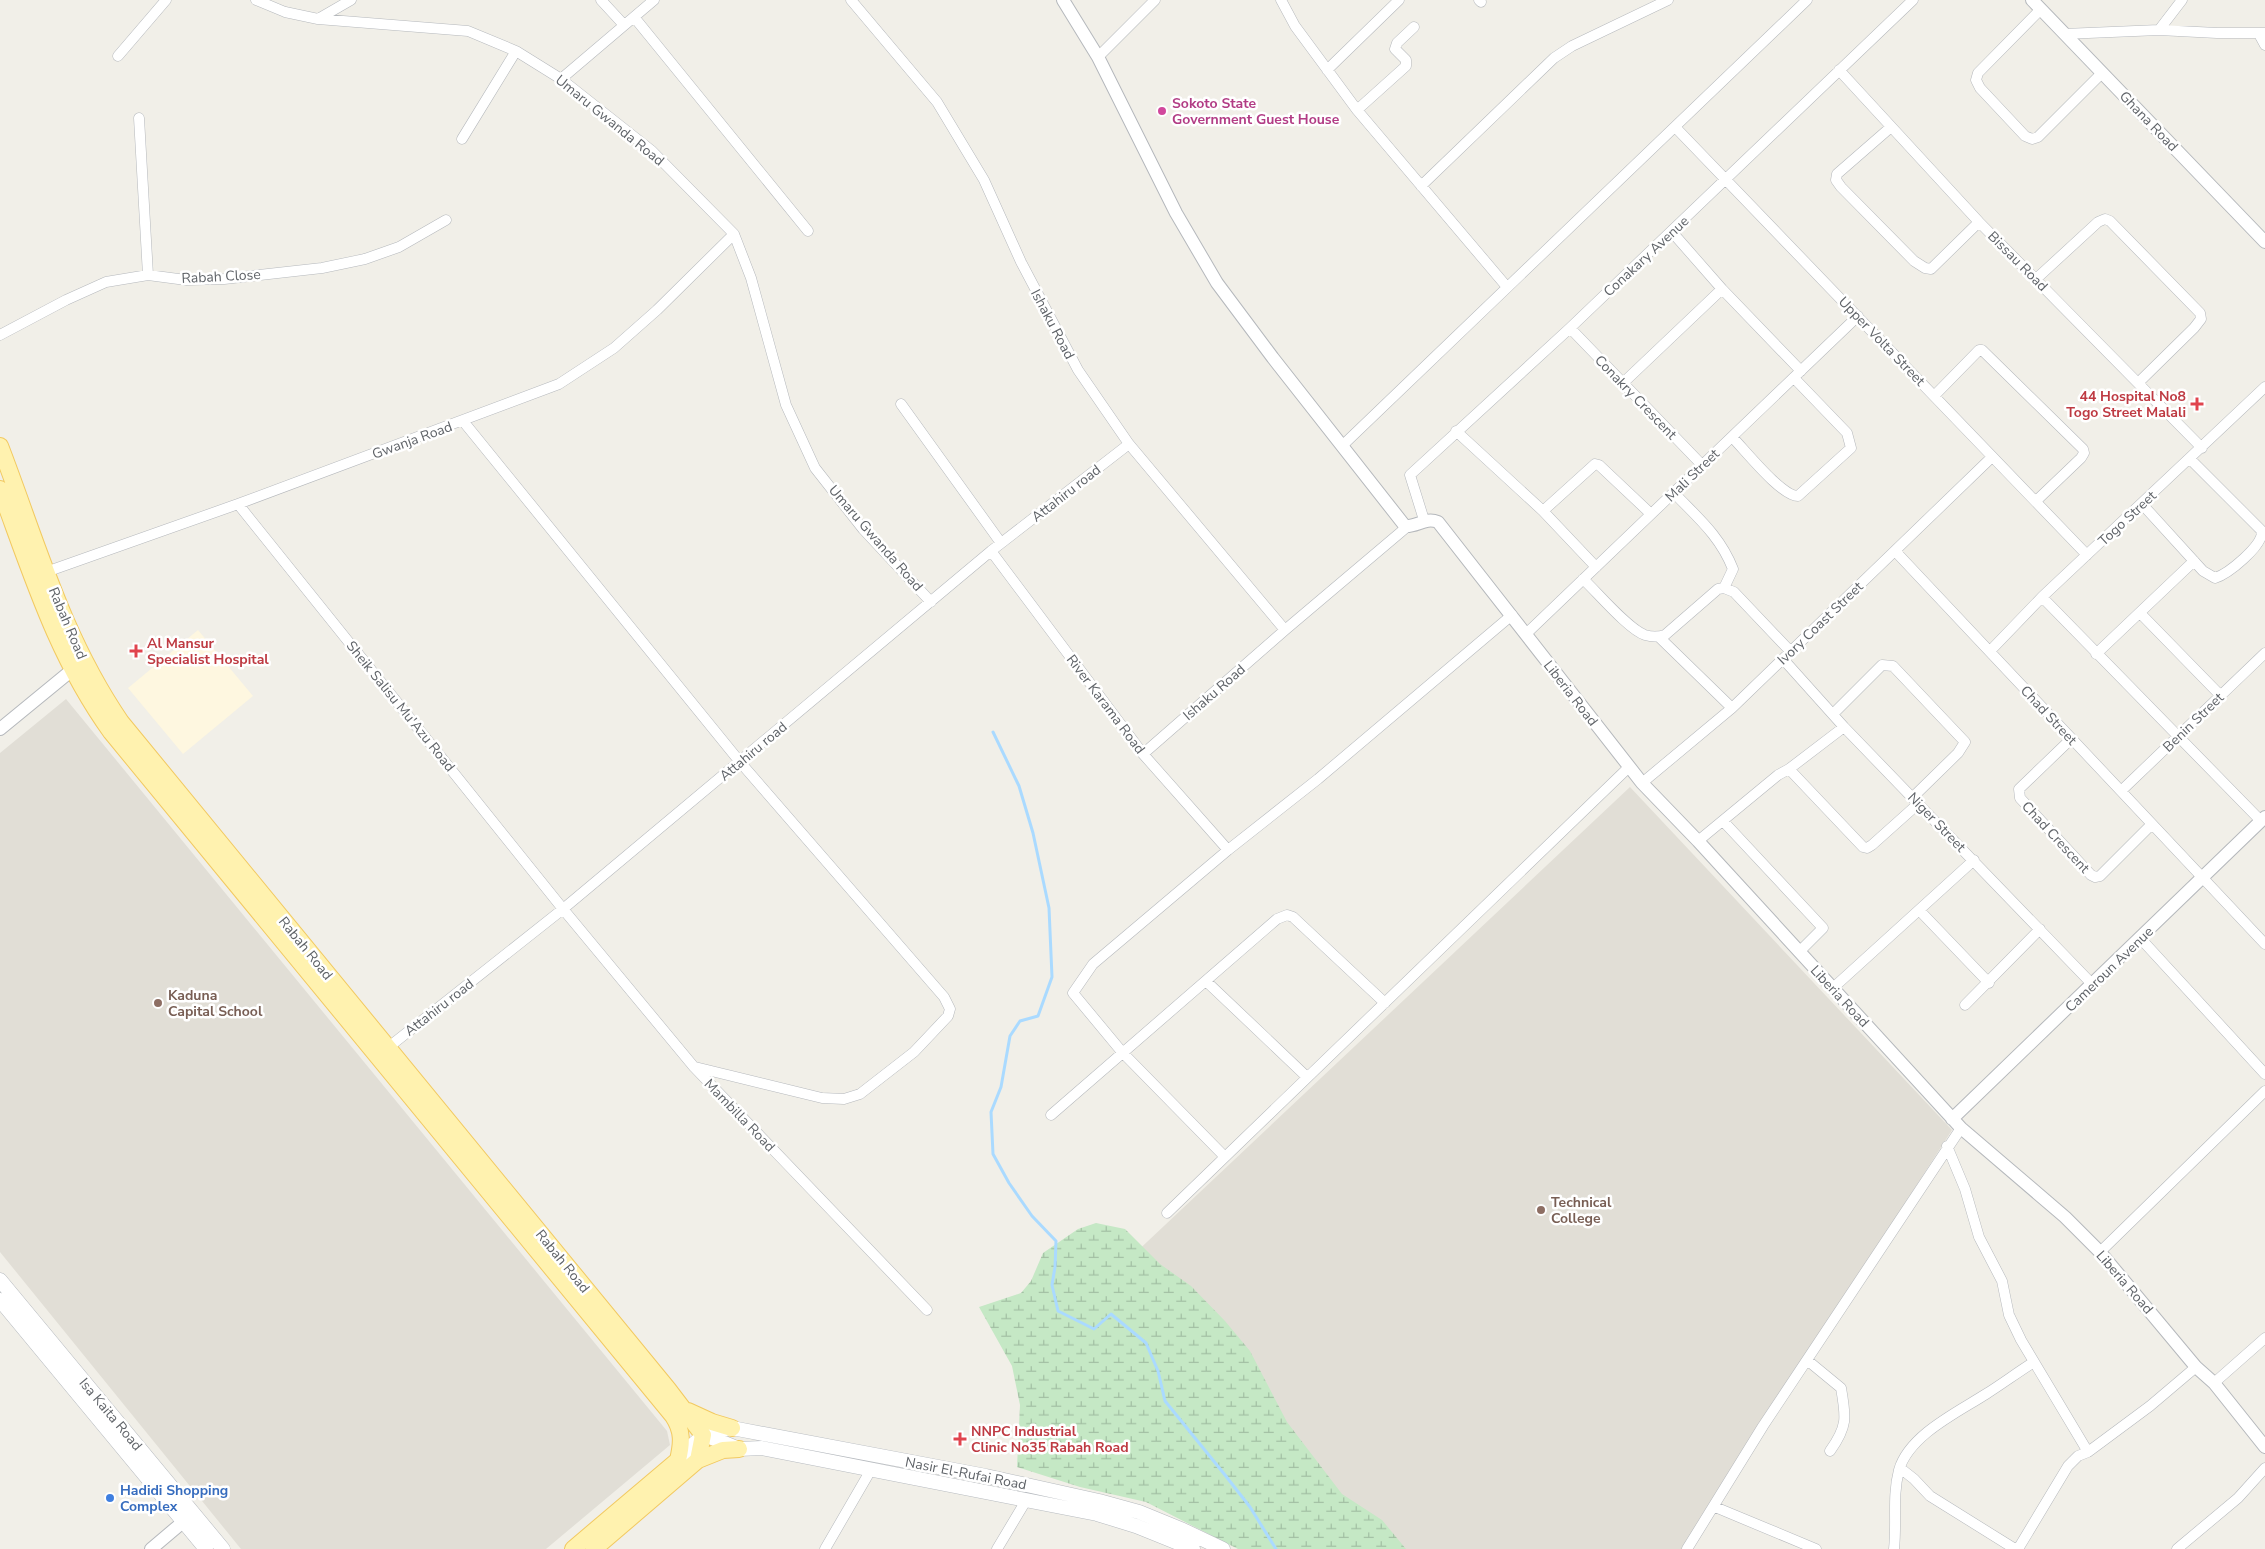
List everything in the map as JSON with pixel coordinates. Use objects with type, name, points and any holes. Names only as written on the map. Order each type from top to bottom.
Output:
[{"type":"main road","name":"Rabah Road","points":[[0,446],[64,621],[101,693],[121,722],[382,1052]]},
{"type":"main road","name":"Rabah Road","points":[[0,489],[53,632],[90,702],[112,732],[382,1052],[678,1412],[703,1435]]},
{"type":"main road","name":"Isa Kaita Road","points":[[0,1280],[223,1549]]},
{"type":"main road","name":"Isa Kaita Road","points":[[0,1300],[206,1549]]},
{"type":"main road","points":[[582,1548],[678,1460],[681,1435],[678,1412],[732,1428]]},
{"type":"main road","name":"Nasir El-Rufai Road","points":[[678,1460],[703,1435],[714,1430],[732,1428],[986,1476],[1098,1501],[1139,1512],[1184,1530],[1223,1549]]},
{"type":"main road","points":[[698,1460],[703,1435]]},
{"type":"main road","name":"Nasir El-Rufai Road","points":[[703,1435],[739,1449],[762,1448],[872,1468],[1097,1514],[1173,1545],[1193,1549]]},
{"type":"main road","points":[[582,1548],[698,1460],[723,1450],[739,1449]]},
{"type":"street","points":[[118,56],[166,0]]},
{"type":"street","name":"Umaru Gwanda Road","points":[[256,0],[285,12],[318,19],[468,30],[516,50],[561,79],[652,151],[734,234],[751,278],[786,405],[816,468],[863,529],[931,602]]},
{"type":"street","points":[[318,19],[351,0]]},
{"type":"street","points":[[601,0],[624,25]]},
{"type":"street","points":[[561,79],[654,0]]},
{"type":"street","name":"Ishaku Road","points":[[851,0],[937,102],[984,180],[1021,262],[1078,370],[1129,444],[1285,630]]},
{"type":"street","points":[[1063,0],[1098,57],[1176,213],[1217,282],[1273,358],[1405,526],[1408,526]]},
{"type":"street","points":[[1098,57],[1154,0]]},
{"type":"street","points":[[1280,0],[1295,26],[1358,110],[1507,287]]},
{"type":"street","points":[[1327,70],[1399,0]]},
{"type":"street","points":[[1421,186],[1554,58],[1572,46],[1668,0]]},
{"type":"street","points":[[1343,445],[1676,128],[1807,0]]},
{"type":"street","name":"Conakary Avenue","points":[[1424,520],[1410,475],[1672,232],[1913,0]]},
{"type":"street","points":[[2159,30],[2182,0]]},
{"type":"street","points":[[2036,4],[1978,73],[1976,80],[1980,88],[2025,136],[2032,139],[2038,137],[2102,73]]},
{"type":"street","name":"Ghana Road","points":[[2036,4],[2263,236]]},
{"type":"street","points":[[634,17],[808,231]]},
{"type":"street","points":[[1358,110],[1406,66],[1406,60],[1395,49],[1396,43],[1414,28]]},
{"type":"street","points":[[2064,34],[2159,30],[2262,33],[2265,45]]},
{"type":"street","points":[[462,139],[516,50]]},
{"type":"street","name":"Bissau Road","points":[[1840,70],[1979,222],[2139,382],[2202,448]]},
{"type":"street","points":[[139,118],[148,275]]},
{"type":"street","points":[[1891,127],[1837,174],[1836,180],[1841,188],[1914,261],[1925,268],[1931,269],[1979,222]]},
{"type":"street","name":"Upper Volta Street","points":[[1676,128],[2087,556]]},
{"type":"street","points":[[2036,279],[2098,222],[2105,219],[2110,221],[2200,312],[2201,319],[2194,328],[2139,382]]},
{"type":"street","name":"Rabah Close","points":[[0,335],[66,300],[106,282],[148,275],[186,280],[224,279],[322,268],[365,259],[399,247],[446,220]]},
{"type":"street","points":[[1672,232],[1847,433],[1851,448],[1798,496],[1793,496],[1782,489],[1732,436]]},
{"type":"street","name":"Gwanja Road","points":[[46,572],[238,504],[558,384],[614,348],[657,310],[734,234]]},
{"type":"street","points":[[1623,383],[1722,289]]},
{"type":"street","name":"Mali Street","points":[[1526,634],[1858,316]]},
{"type":"street","name":"Conakry Crescent","points":[[1570,328],[1702,466]]},
{"type":"street","points":[[1934,396],[1979,350],[1982,350],[2083,449],[2084,453],[2036,501]]},
{"type":"street","name":"Togo Street","points":[[1990,651],[2042,597],[2265,387]]},
{"type":"street","points":[[901,404],[1001,544]]},
{"type":"street","points":[[463,421],[740,762],[944,997],[950,1009],[948,1016],[914,1052],[860,1094],[844,1099],[822,1098],[694,1067]]},
{"type":"street","points":[[1456,431],[1543,511],[1596,567]]},
{"type":"street","name":"Attahiru road","points":[[382,1052],[563,908],[991,551],[1129,444]]},
{"type":"street","name":"Ivory Coast Street","points":[[1642,783],[1732,708],[1992,457]]},
{"type":"street","points":[[2142,504],[2203,571],[2215,578],[2224,576],[2258,544],[2262,537],[2262,532],[2190,459]]},
{"type":"street","points":[[1543,511],[1595,464],[1599,465],[1651,514]]},
{"type":"street","points":[[1583,579],[1631,626],[1643,635],[1659,637],[1665,635],[1718,589],[1724,588],[1732,569],[1725,549],[1715,536],[1674,494]]},
{"type":"street","name":"Sheik Salisu Mu'Azu Road","points":[[238,504],[563,908]]},
{"type":"street","name":"Ishaku Road","points":[[1143,754],[1408,526],[1431,519],[1438,522]]},
{"type":"street","name":"Liberia Road","points":[[1438,522],[1642,783],[1698,841],[1957,1123],[2065,1217],[2100,1252],[2196,1367],[2214,1383],[2265,1447]]},
{"type":"street","name":"River Karama Road","points":[[991,551],[1143,754],[1228,850]]},
{"type":"street","name":"Chad Street","points":[[1895,551],[2265,944]]},
{"type":"street","points":[[2096,654],[2194,561]]},
{"type":"street","name":"Niger Street","points":[[1724,588],[1734,592],[1844,726],[2092,984]]},
{"type":"street","points":[[2042,597],[2096,654],[2263,819]]},
{"type":"street","points":[[2140,613],[2220,695]]},
{"type":"street","points":[[1225,1157],[1122,1052],[1073,993],[1093,964],[1228,850],[1318,779],[1512,615]]},
{"type":"street","points":[[1659,637],[1732,708]]},
{"type":"street","name":"Benin Street","points":[[2120,791],[2265,653]]},
{"type":"street","points":[[1789,769],[1863,847],[1867,848],[1916,800],[1958,753],[1965,742],[1893,666],[1882,665],[1833,714]]},
{"type":"street","points":[[0,729],[72,670]]},
{"type":"street","points":[[1698,841],[1778,775],[1789,769],[1844,726]]},
{"type":"street","name":"Chad Crescent","points":[[2071,739],[2018,793],[2020,798],[2091,875],[2095,878],[2100,876],[2152,824]]},
{"type":"street","points":[[1167,1213],[1628,767]]},
{"type":"street","name":"Cameroun Avenue","points":[[1957,1123],[2092,984],[2141,939],[2263,819]]},
{"type":"street","points":[[1723,822],[1823,928],[1799,952]]},
{"type":"street","points":[[1833,988],[1974,860]]},
{"type":"street","name":"Mambilla Road","points":[[563,908],[694,1067],[928,1310]]},
{"type":"street","points":[[1919,910],[1989,982]]},
{"type":"street","points":[[1051,1115],[1277,919],[1287,915],[1293,917],[1385,1003]]},
{"type":"street","points":[[1965,1005],[2040,930]]},
{"type":"street","points":[[2141,939],[2265,1074]]},
{"type":"street","points":[[1206,982],[1307,1077]]},
{"type":"street","points":[[2100,1252],[2265,1091]]},
{"type":"street","points":[[1687,1549],[1715,1507],[1763,1426],[1947,1146],[1957,1123]]},
{"type":"street","points":[[1947,1146],[1965,1189],[1979,1237],[2002,1281],[2010,1315],[2021,1340],[2088,1452]]},
{"type":"street","points":[[2214,1383],[2265,1338]]},
{"type":"street","points":[[1806,1360],[1841,1388],[1846,1423],[1841,1436],[1830,1451]]},
{"type":"street","points":[[1894,1549],[1897,1526],[1894,1494],[1900,1468],[1907,1453],[1933,1428],[2034,1362]]},
{"type":"street","points":[[1900,1468],[1914,1479],[1930,1496],[2017,1549],[2068,1466],[2078,1456],[2088,1452],[2150,1406],[2196,1367]]},
{"type":"street","points":[[825,1549],[872,1468]]},
{"type":"street","points":[[2177,1549],[2238,1498],[2265,1468]]},
{"type":"street","points":[[997,1549],[1026,1499]]},
{"type":"street","points":[[1715,1507],[1816,1549]]},
{"type":"street","points":[[151,1549],[183,1522]]},
{"type":"shaded area","points":[[198,630],[253,696],[183,754],[128,688]]},
{"type":"shaded area","name":"Kaduna Capital School","points":[[66,699],[667,1431],[670,1445],[546,1549],[241,1549],[0,1252],[0,753]]},
{"type":"shaded area","name":"Technical College","points":[[1630,787],[1952,1130],[1683,1549],[1278,1549],[1096,1290]]},
{"type":"green space","points":[[1096,1223],[1125,1229],[1160,1264],[1191,1286],[1225,1321],[1250,1351],[1287,1422],[1342,1494],[1382,1520],[1406,1549],[1238,1549],[1146,1502],[1080,1487],[1017,1467],[1020,1405],[1012,1366],[979,1307],[1021,1293],[1031,1281],[1043,1253],[1078,1229]]},
{"type":"waterway","points":[[993,732],[1019,786],[1033,833],[1049,908],[1052,977],[1038,1016],[1020,1021],[1010,1036],[1001,1087],[991,1112],[993,1154],[1009,1183],[1032,1216],[1056,1241],[1052,1285],[1058,1311],[1094,1329],[1111,1314],[1146,1343],[1158,1371],[1165,1401],[1250,1507],[1276,1549]]},
{"type":"place","name":"Sokoto State Government Guest House","points":[[1162,111]]},
{"type":"place","name":"44 Hospital No8 Togo Street Malali","points":[[2197,404]]},
{"type":"place","name":"Al Mansur Specialist Hospital","points":[[136,651]]},
{"type":"place","name":"Kaduna Capital School","points":[[158,1003]]},
{"type":"place","name":"Technical College","points":[[1541,1210]]},
{"type":"place","name":"NNPC Industrial Clinic No35 Rabah Road","points":[[960,1439]]},
{"type":"place","name":"Hadidi Shopping Complex","points":[[110,1498]]}]
